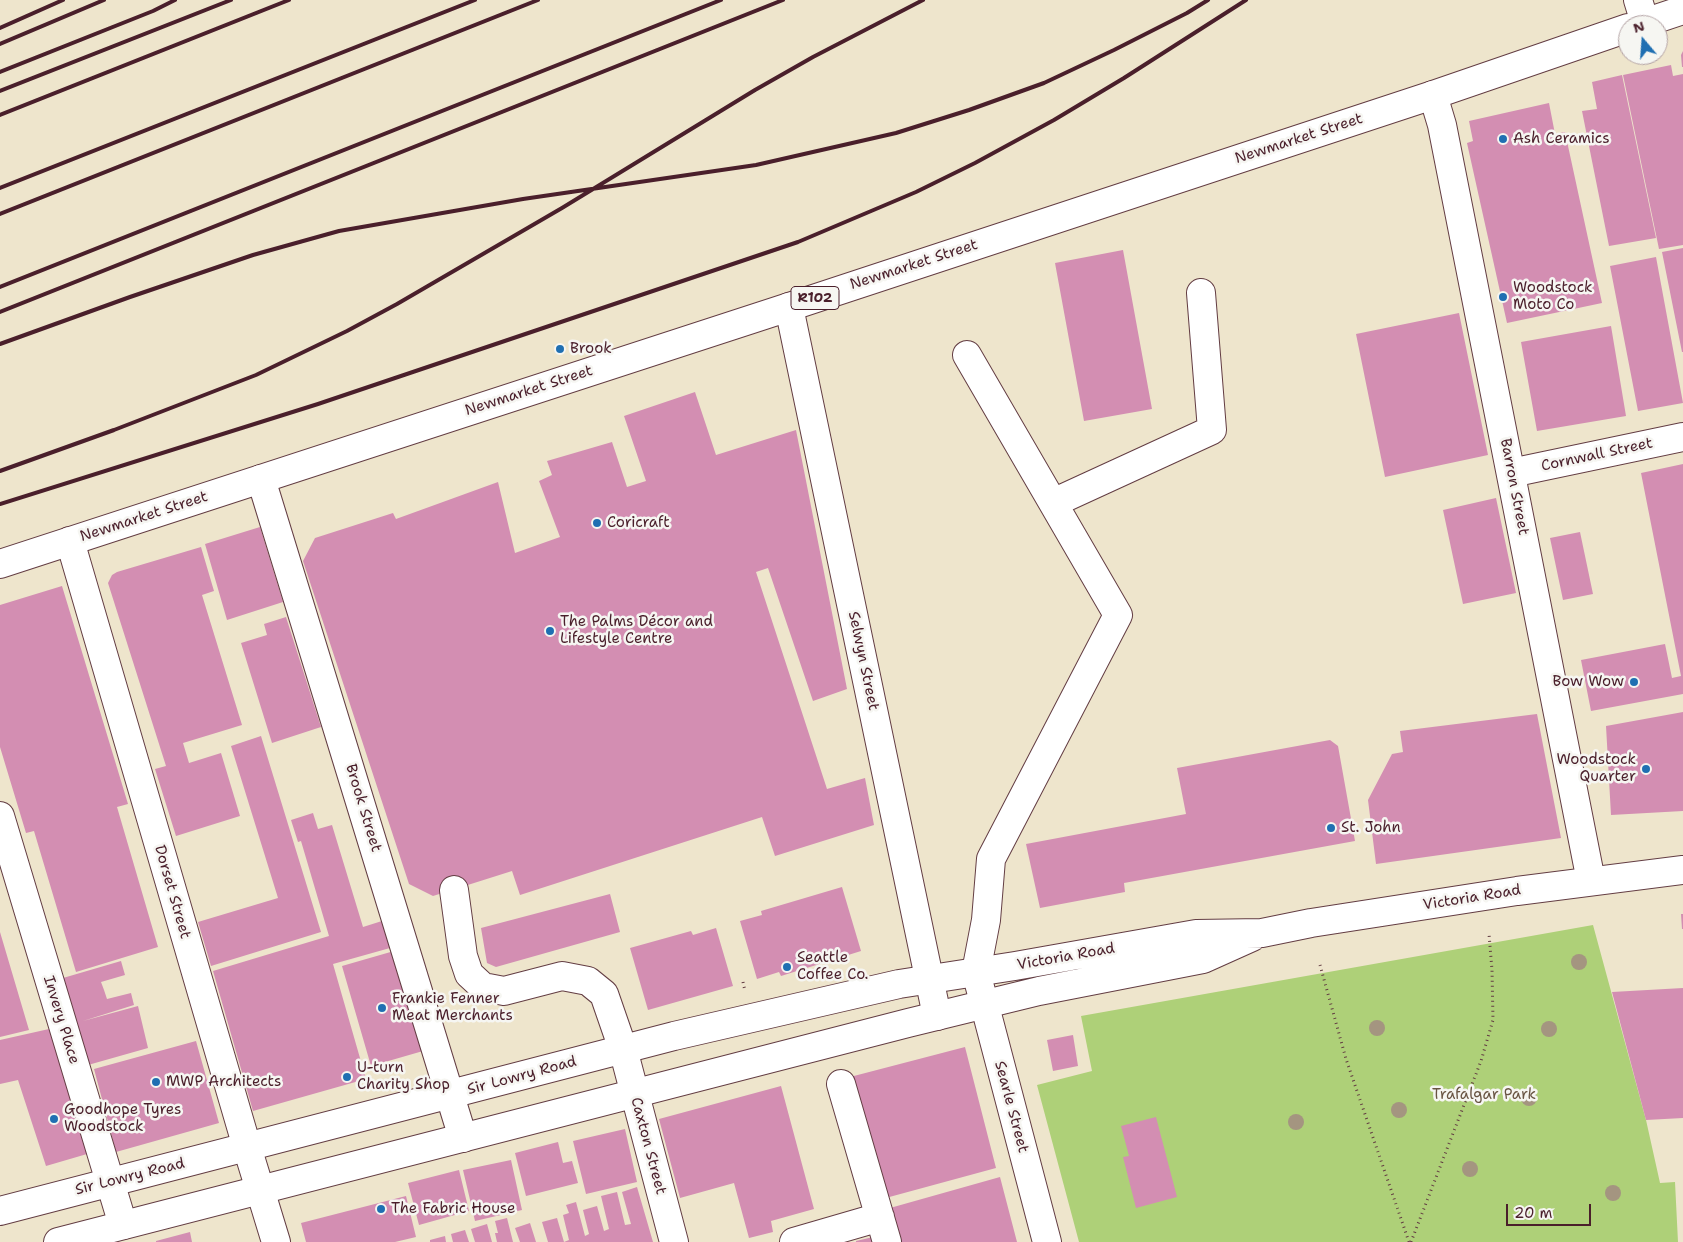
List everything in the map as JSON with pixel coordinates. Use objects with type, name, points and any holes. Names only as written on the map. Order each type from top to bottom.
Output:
[{"type":"main road","name":"R102","points":[[1657,15],[1683,10]]},
{"type":"main road","name":"Newmarket Street","points":[[0,564],[1433,95],[1618,26]]},
{"type":"main road","name":"Barron Street","points":[[1433,95],[1442,125],[1591,880]]},
{"type":"main road","points":[[1053,503],[1212,430],[1201,293]]},
{"type":"main road","name":"Selwyn Street","points":[[789,307],[937,1016]]},
{"type":"main road","points":[[968,355],[1118,615],[991,859],[986,920],[976,972]]},
{"type":"main road","name":"Cornwall Street","points":[[1511,472],[1683,438]]},
{"type":"main road","name":"Brook Street","points":[[261,479],[463,1138]]},
{"type":"main road","name":"Dorset Street","points":[[70,541],[246,1147],[276,1242]]},
{"type":"main road","name":"Invery Place","points":[[0,816],[122,1225]]},
{"type":"main road","name":"Victoria Road","points":[[929,979],[1196,934],[1262,933],[1367,914],[1591,880],[1683,870]]},
{"type":"main road","name":"Caxton Street","points":[[454,890],[463,956],[469,974],[483,987],[504,991],[562,976],[588,981],[604,994],[623,1049],[674,1242]]},
{"type":"main road","name":"Victoria Road","points":[[984,1005],[1039,991],[1203,959],[1262,933]]},
{"type":"main road","name":"Searle Street","points":[[976,972],[1047,1242]]},
{"type":"main road","name":"Sir Lowry Road","points":[[0,1211],[623,1049],[860,993],[929,979]]},
{"type":"main road","points":[[58,1242],[634,1093],[984,1005]]},
{"type":"main road","points":[[794,1242],[884,1230],[841,1084]]},
{"type":"path","points":[[1410,1242],[1482,1061],[1493,1020],[1489,934]]},
{"type":"path","points":[[1320,965],[1346,1060],[1410,1242]]},
{"type":"green space","name":"Trafalgar Park","points":[[1593,925],[1646,1120],[1660,1183],[1675,1182],[1678,1242],[1079,1242],[1037,1085],[1092,1071],[1081,1016]]},
{"type":"building","points":[[1683,51],[1683,67],[1682,67],[1681,55]]},
{"type":"building","points":[[1671,65],[1673,76],[1683,74],[1683,245],[1659,249],[1623,75]]},
{"type":"building","points":[[1622,75],[1656,238],[1609,246],[1582,111],[1597,109],[1592,82]]},
{"type":"building","points":[[1549,103],[1555,134],[1565,132],[1602,303],[1507,323],[1467,143],[1473,141],[1469,121]]},
{"type":"building","points":[[1683,248],[1683,352],[1682,352],[1662,252]]},
{"type":"building","points":[[1123,250],[1152,409],[1084,421],[1055,263]]},
{"type":"building","points":[[1656,257],[1683,403],[1638,411],[1610,266]]},
{"type":"building","points":[[1459,313],[1488,455],[1385,477],[1356,334]]},
{"type":"building","points":[[1611,326],[1626,416],[1537,431],[1521,342]]},
{"type":"building","name":"The Palms Décor and Lifestyle Centre","points":[[695,392],[716,455],[796,430],[847,689],[813,701],[768,568],[756,572],[827,789],[865,778],[874,825],[775,856],[762,817],[520,895],[512,871],[433,896],[409,884],[303,561],[315,538],[393,513],[396,519],[498,482],[515,553],[560,537],[539,481],[552,475],[547,461],[612,442],[627,487],[646,481],[624,416]]},
{"type":"building","points":[[1683,464],[1683,694],[1591,711],[1581,660],[1665,644],[1672,678],[1681,676],[1641,473]]},
{"type":"building","points":[[1496,498],[1516,593],[1463,604],[1443,510]]},
{"type":"building","points":[[260,527],[283,602],[227,620],[205,544]]},
{"type":"building","points":[[1580,532],[1593,594],[1563,600],[1550,538]]},
{"type":"building","points":[[201,547],[214,591],[202,595],[242,725],[183,743],[189,763],[221,753],[240,816],[176,836],[155,769],[166,766],[108,583],[112,575],[117,572]]},
{"type":"building","points":[[62,586],[128,804],[117,807],[158,947],[76,972],[34,831],[26,833],[0,747],[0,605]]},
{"type":"building","points":[[286,617],[321,727],[272,743],[241,643],[267,635],[264,624]]},
{"type":"building","name":"Woodstock Quarter","points":[[1683,712],[1683,811],[1611,815],[1606,726]]},
{"type":"building","points":[[1537,714],[1561,838],[1376,864],[1368,800],[1392,754],[1403,752],[1400,731]]},
{"type":"building","points":[[261,736],[321,932],[211,966],[198,922],[278,898],[231,746]]},
{"type":"building","points":[[1330,740],[1338,746],[1355,841],[1124,883],[1125,892],[1040,908],[1026,844],[1186,814],[1177,768]]},
{"type":"building","points":[[313,813],[318,829],[332,825],[363,927],[382,921],[390,948],[333,964],[366,1079],[253,1111],[213,971],[329,936],[301,841],[298,842],[291,820]]},
{"type":"building","points":[[842,887],[861,951],[781,976],[779,972],[757,979],[740,921],[762,915],[761,911]]},
{"type":"building","points":[[610,894],[620,932],[496,967],[487,963],[481,928]]},
{"type":"building","points":[[1681,914],[1683,914],[1683,929],[1682,929]]},
{"type":"building","points":[[716,928],[733,986],[648,1010],[630,948],[691,931],[693,935]]},
{"type":"building","points":[[0,932],[29,1030],[0,1037]]},
{"type":"building","name":"Frankie Fenner Meat Merchants","points":[[394,951],[423,1051],[371,1066],[342,966]]},
{"type":"building","points":[[121,961],[125,975],[101,982],[107,999],[131,993],[134,1005],[83,1021],[138,1006],[148,1048],[88,1065],[63,978]]},
{"type":"building","points":[[1683,988],[1683,1118],[1646,1120],[1612,992]]},
{"type":"building","name":"Goodhope Tyres Woodstock","points":[[49,1029],[87,1154],[46,1166],[18,1080],[0,1084],[0,1040]]},
{"type":"building","points":[[1073,1035],[1078,1066],[1053,1071],[1047,1040]]},
{"type":"building","points":[[196,1041],[219,1123],[116,1152],[94,1069]]},
{"type":"building","points":[[965,1047],[996,1168],[882,1199],[850,1077]]},
{"type":"building","points":[[781,1086],[814,1209],[771,1221],[773,1232],[749,1238],[734,1183],[680,1198],[659,1119]]},
{"type":"building","points":[[1156,1117],[1177,1197],[1136,1208],[1123,1157],[1129,1156],[1121,1126]]},
{"type":"building","points":[[625,1129],[637,1182],[586,1194],[573,1141]]},
{"type":"building","points":[[558,1142],[563,1163],[572,1161],[578,1183],[526,1196],[515,1153]]},
{"type":"building","points":[[511,1160],[522,1210],[475,1221],[463,1170]]},
{"type":"building","points":[[459,1170],[469,1211],[419,1225],[408,1183]]},
{"type":"building","points":[[1000,1177],[1017,1242],[900,1242],[890,1208]]},
{"type":"building","points":[[637,1187],[653,1242],[564,1242],[569,1240],[563,1215],[569,1213],[566,1205],[576,1202],[585,1236],[589,1234],[583,1210],[597,1206],[604,1231],[609,1229],[601,1196],[617,1192],[625,1225],[631,1224],[622,1192]]},
{"type":"building","name":"The Fabric House","points":[[406,1196],[416,1237],[395,1242],[306,1242],[301,1223]]},
{"type":"building","points":[[507,1218],[513,1242],[497,1242],[495,1233],[498,1233],[495,1221]]},
{"type":"building","points":[[557,1218],[564,1242],[548,1242],[542,1222]]},
{"type":"building","points":[[530,1223],[536,1242],[520,1242],[515,1228]]},
{"type":"building","points":[[487,1224],[492,1242],[475,1242],[471,1229]]},
{"type":"building","points":[[465,1230],[469,1242],[453,1242],[451,1234]]},
{"type":"building","points":[[190,1232],[192,1242],[156,1242],[156,1241]]},
{"type":"building","points":[[445,1236],[446,1242],[430,1242],[430,1240]]},
{"type":"building","points":[[873,1237],[875,1242],[856,1242],[856,1241]]},
{"type":"railway","points":[[0,28],[63,0]]},
{"type":"railway","points":[[0,44],[104,0]]},
{"type":"railway","points":[[0,72],[153,11],[175,0]]},
{"type":"railway","points":[[0,91],[231,0]]},
{"type":"railway","points":[[0,115],[289,0]]},
{"type":"railway","points":[[0,188],[475,0]]},
{"type":"railway","points":[[0,214],[538,0]]},
{"type":"railway","points":[[0,287],[721,0]]},
{"type":"railway","points":[[0,312],[783,0]]},
{"type":"railway","points":[[0,471],[114,430],[256,375],[347,331],[562,208],[755,90],[813,57],[923,0]]},
{"type":"railway","points":[[0,344],[253,255],[339,231],[523,199],[756,165],[896,133],[969,110],[1044,83],[1114,50],[1187,13],[1208,0]]},
{"type":"railway","points":[[0,504],[318,404],[798,242],[916,192],[975,163],[1054,120],[1124,78],[1246,0]]},
{"type":"place","name":"Ash Ceramics","points":[[1503,139]]},
{"type":"place","name":"Woodstock Moto Co","points":[[1503,297]]},
{"type":"place","name":"Brook","points":[[560,349]]},
{"type":"place","name":"Coricraft","points":[[597,523]]},
{"type":"place","name":"The Palms Décor and Lifestyle Centre","points":[[550,631]]},
{"type":"place","name":"Bow Wow","points":[[1634,682]]},
{"type":"place","name":"Woodstock Quarter","points":[[1646,769]]},
{"type":"place","name":"St. John","points":[[1331,828]]},
{"type":"place","name":"Seattle Coffee Co.","points":[[787,967]]},
{"type":"place","name":"Frankie Fenner Meat Merchants","points":[[382,1008]]},
{"type":"place","name":"U-turn Charity Shop","points":[[347,1077]]},
{"type":"place","name":"MWP Architects","points":[[156,1082]]},
{"type":"place","name":"Goodhope Tyres Woodstock","points":[[54,1119]]},
{"type":"place","name":"The Fabric House","points":[[381,1209]]}]
